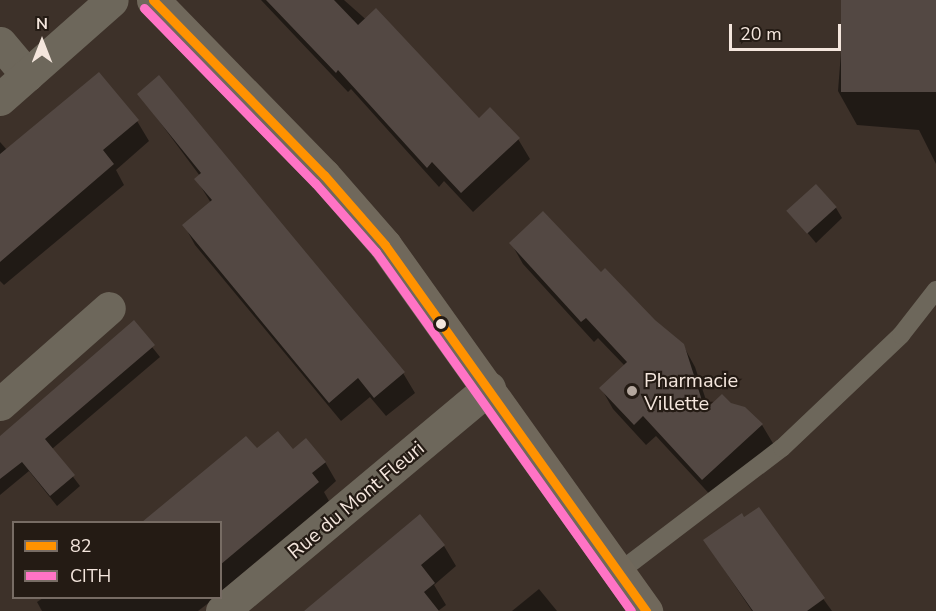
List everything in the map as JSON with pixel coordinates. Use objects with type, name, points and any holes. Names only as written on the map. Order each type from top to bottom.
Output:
[{"type":"main road","points":[[153,0],[356,210],[407,273],[646,611]]},
{"type":"street","points":[[0,99],[112,0]]},
{"type":"street","points":[[0,43],[27,75]]},
{"type":"street","points":[[0,404],[109,308]]},
{"type":"street","name":"Rue du Mont Fleuri","points":[[222,611],[489,388]]},
{"type":"lane","points":[[619,572],[782,448],[901,335],[936,290]]},
{"type":"building","points":[[266,0],[334,0],[358,25],[376,8],[479,118],[490,107],[520,138],[461,193],[432,162],[427,168],[338,70],[336,73]]},
{"type":"building","points":[[841,0],[936,0],[936,92],[841,92]]},
{"type":"building","points":[[99,72],[139,120],[103,150],[114,164],[0,262],[0,154]]},
{"type":"building","points":[[159,75],[405,372],[374,398],[358,378],[329,403],[182,225],[212,200],[194,179],[201,173],[137,94]]},
{"type":"building","points":[[816,184],[837,207],[807,234],[786,211]]},
{"type":"building","points":[[543,211],[601,272],[605,268],[655,320],[684,344],[705,410],[722,394],[731,403],[745,407],[763,424],[702,480],[643,416],[634,425],[599,388],[627,362],[586,318],[581,322],[509,243]]},
{"type":"building","points":[[134,320],[155,345],[45,439],[75,475],[50,496],[22,462],[0,479],[0,436]]},
{"type":"building","points":[[278,431],[293,449],[306,438],[326,462],[312,473],[319,482],[222,563],[222,521],[143,521],[246,436],[257,448]]},
{"type":"building","points":[[759,507],[825,598],[807,611],[753,611],[703,540],[742,513],[744,517]]},
{"type":"building","points":[[420,514],[445,545],[421,565],[435,583],[424,592],[439,611],[304,611]]},
{"type":"transit line","name":"82","points":[[153,0],[324,175],[385,245],[646,611]]},
{"type":"transit line","name":"CITH","points":[[144,8],[315,183],[376,252],[631,611]]},
{"type":"place","name":"Pharmacie Villette","points":[[632,391]]}]
